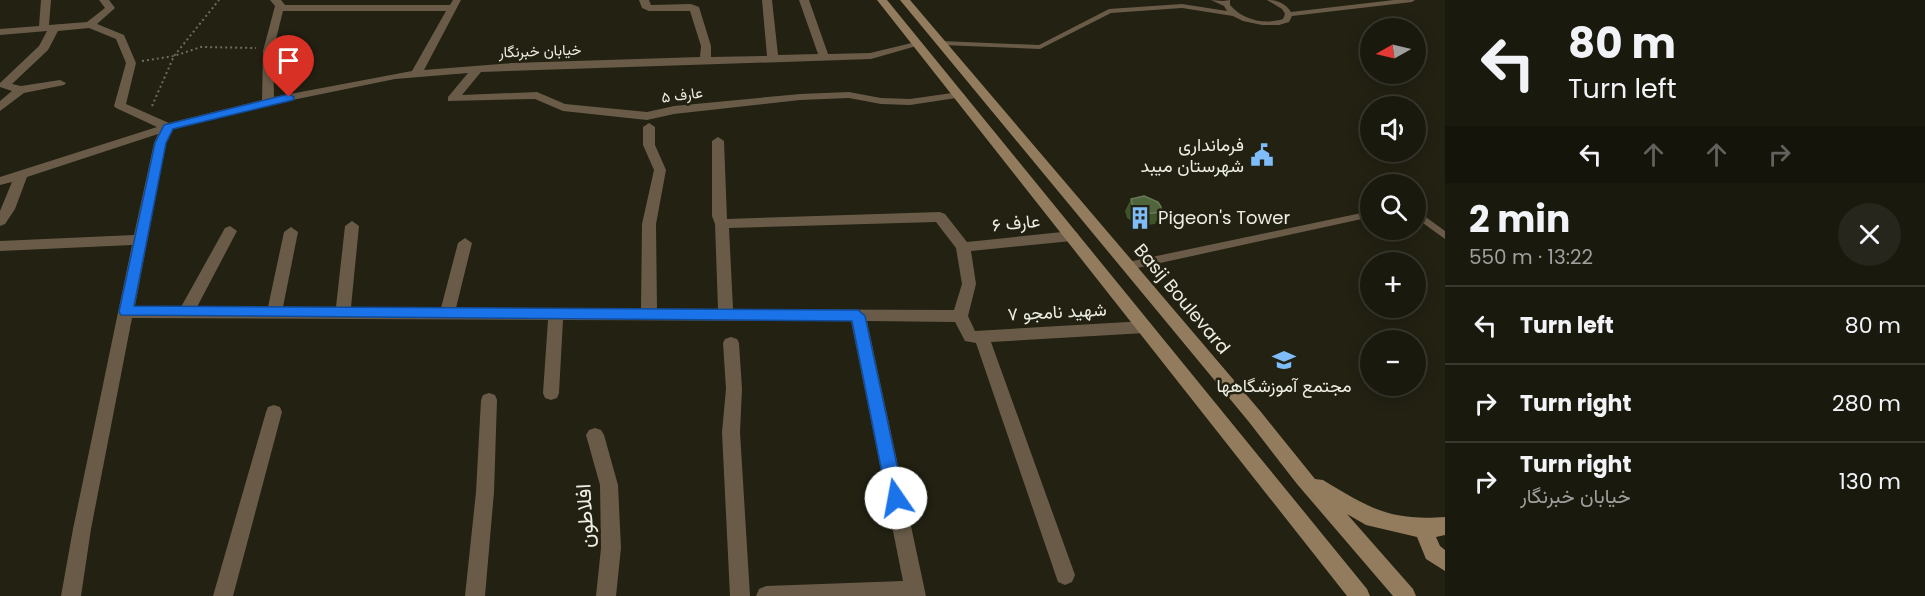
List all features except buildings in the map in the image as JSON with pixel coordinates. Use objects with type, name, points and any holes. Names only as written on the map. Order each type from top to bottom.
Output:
[{"type":"main road","points":[[882,0],[1360,596]]},
{"type":"main road","name":"Basij Boulevard","points":[[905,0],[1256,417],[1303,478],[1406,596]]},
{"type":"main road","points":[[1303,478],[1366,516],[1416,528],[1439,526]]},
{"type":"main road","points":[[1439,526],[1426,535],[1434,552],[1445,562]]},
{"type":"street","points":[[46,0],[49,28],[44,48],[4,85],[20,90],[60,83]]},
{"type":"street","points":[[90,25],[110,8],[104,0]]},
{"type":"street","points":[[644,0],[649,8],[691,7],[695,9],[706,46],[705,61]]},
{"type":"street","points":[[767,0],[773,59]]},
{"type":"street","points":[[804,0],[824,57]]},
{"type":"street","points":[[268,102],[269,48],[278,4],[456,4],[416,74]]},
{"type":"street","points":[[0,32],[90,25],[120,36],[131,63],[120,106],[148,116],[168,127],[160,143],[71,596]]},
{"type":"street","name":"خیابان خبرنگار","points":[[0,181],[168,127],[268,102],[395,76],[478,69],[871,56],[916,42]]},
{"type":"street","name":"عارف ۵","points":[[478,69],[452,99],[537,95],[563,107],[647,116],[674,110],[800,97],[849,95],[881,102],[910,102],[959,95]]},
{"type":"street","points":[[0,107],[20,90]]},
{"type":"street","points":[[649,127],[649,145],[660,170],[649,224],[649,315]]},
{"type":"street","points":[[718,141],[719,216],[722,224],[726,315]]},
{"type":"street","points":[[0,221],[8,209],[21,175]]},
{"type":"street","points":[[722,224],[940,217],[963,247],[969,284],[960,316]]},
{"type":"street","points":[[343,313],[352,226]]},
{"type":"street","points":[[186,312],[230,231]]},
{"type":"street","points":[[274,312],[291,232]]},
{"type":"street","name":"عارف ۶","points":[[963,247],[1072,236]]},
{"type":"street","points":[[0,246],[140,240]]},
{"type":"street","points":[[447,314],[465,243]]},
{"type":"street","points":[[126,312],[960,316]]},
{"type":"street","points":[[551,393],[556,314]]},
{"type":"street","points":[[766,596],[915,593],[858,316]]},
{"type":"street","points":[[960,316],[976,336],[1065,575]]},
{"type":"street","name":"شهید نامجو ۷","points":[[976,336],[1145,327]]},
{"type":"street","points":[[731,343],[734,389],[731,432],[740,596]]},
{"type":"street","points":[[475,596],[485,492],[489,400]]},
{"type":"street","points":[[223,596],[274,412]]},
{"type":"street","name":"افلاطون","points":[[595,435],[609,485],[611,548],[606,596]]},
{"type":"lane","points":[[1214,0],[1227,2],[1235,14]]},
{"type":"lane","points":[[1270,0],[1284,8],[1289,15]]},
{"type":"lane","points":[[1289,15],[1412,0]]},
{"type":"lane","points":[[940,43],[1040,47],[1109,11],[1182,6],[1235,14],[1254,22],[1273,24],[1287,20],[1289,15]]},
{"type":"lane","points":[[1128,266],[1360,216]]},
{"type":"lane","points":[[1426,221],[1445,236]]},
{"type":"path","points":[[148,116],[174,56],[219,0]]},
{"type":"path","points":[[131,63],[174,56],[201,47],[269,48]]},
{"type":"place","name":"فرمانداری شهرستان میبد","points":[[1262,155]]},
{"type":"place","name":"Pigeon's Tower","points":[[1140,218]]},
{"type":"place","name":"مجتمع آموزشگاهها","points":[[1284,360]]},
{"type":"route","points":[[289,97],[168,127],[160,143],[126,312],[858,316],[896,498]]}]
